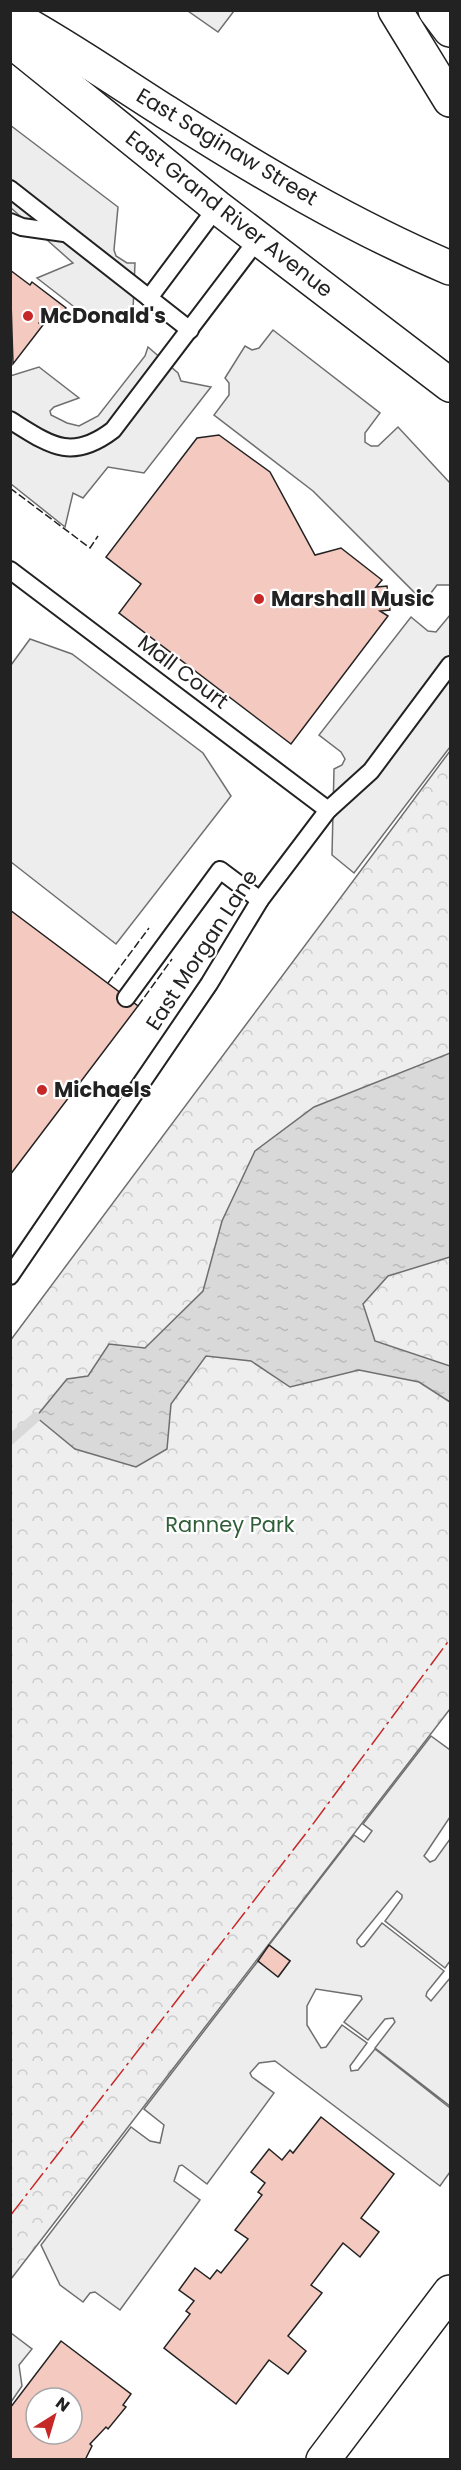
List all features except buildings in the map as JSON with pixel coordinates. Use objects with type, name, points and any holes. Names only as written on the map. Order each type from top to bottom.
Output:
[{"type":"main road","points":[[395,10],[450,100]]},
{"type":"main road","points":[[435,10],[450,30]]},
{"type":"main road","name":"East Grand River Avenue","points":[[18,22],[217,207],[450,385]]},
{"type":"main road","name":"East Saginaw Street","points":[[18,22],[66,45],[169,114],[282,182],[358,225],[450,268]]},
{"type":"main road","points":[[322,2460],[450,2292]]},
{"type":"lane","points":[[10,189],[190,330]]},
{"type":"lane","points":[[149,298],[217,207]]},
{"type":"lane","points":[[10,222],[22,227],[68,234]]},
{"type":"lane","points":[[10,420],[45,442],[64,449],[83,448],[113,430],[258,239]]},
{"type":"lane","points":[[10,405],[45,442]]},
{"type":"lane","name":"Mall Court","points":[[10,570],[327,810]]},
{"type":"lane","name":"East Morgan Lane","points":[[10,1276],[202,994],[260,900],[327,810],[371,771],[450,665]]},
{"type":"lane","points":[[126,998],[220,870],[260,900]]},
{"type":"green space","name":"Ranney Park","points":[[450,751],[450,1709],[11,2279],[10,1341]]},
{"type":"shaded area","points":[[188,11],[234,11],[218,32]]},
{"type":"shaded area","points":[[10,125],[118,207],[114,250],[116,256],[127,263],[135,263],[133,310],[95,323],[37,278],[73,263],[11,208]]},
{"type":"shaded area","points":[[273,330],[380,413],[365,433],[365,442],[371,446],[378,446],[398,427],[450,483],[450,585],[437,585],[424,602],[313,491],[214,415],[229,395],[229,383],[225,378],[245,346],[252,350],[259,348]]},
{"type":"shaded area","points":[[148,347],[178,373],[181,381],[211,387],[144,473],[108,467],[83,498],[73,493],[65,527],[11,484],[10,376],[39,367],[79,398],[54,407],[50,411],[51,415],[79,426],[98,416],[145,356]]},
{"type":"shaded area","points":[[450,615],[450,747],[354,873],[332,855],[334,769],[342,765],[345,759],[341,752],[319,735],[411,617],[428,631],[436,632]]},
{"type":"shaded area","points":[[30,639],[72,654],[203,753],[231,796],[116,944],[11,862],[11,665]]},
{"type":"shaded area","points":[[431,1736],[450,1750],[450,1817],[424,1856],[430,1862],[435,1860],[450,1839],[450,1961],[445,1968],[385,1921],[402,1898],[397,1891],[357,1940],[357,1943],[361,1947],[364,1946],[382,1923],[444,1971],[427,1992],[426,1996],[431,2001],[450,1978],[450,2106],[375,2048],[395,2022],[393,2018],[385,2019],[368,2040],[344,2022],[362,1999],[361,1996],[316,1989],[307,2006],[307,2025],[321,2048],[326,2047],[342,2025],[367,2043],[350,2066],[351,2071],[358,2070],[375,2049],[450,2108],[450,2172],[440,2186],[275,2061],[259,2063],[250,2073],[252,2077],[274,2093],[207,2184],[182,2165],[179,2166],[174,2181],[200,2200],[120,2310],[95,2292],[90,2293],[83,2302],[60,2285],[41,2245],[131,2127],[150,2141],[160,2143],[164,2125],[144,2109],[258,1961],[279,1976],[290,1961],[269,1945],[354,1835],[364,1842],[372,1831],[363,1824]]},
{"type":"shaded area","points":[[11,2333],[32,2349],[19,2365],[22,2386],[11,2402]]},
{"type":"water","points":[[450,1053],[450,1257],[388,1276],[363,1304],[375,1341],[450,1366],[450,1402],[419,1382],[359,1370],[290,1387],[251,1361],[206,1356],[171,1404],[167,1449],[136,1467],[75,1449],[36,1417],[67,1379],[88,1376],[109,1344],[145,1348],[203,1291],[222,1221],[255,1151],[314,1107]]},
{"type":"waterway","points":[[10,1440],[36,1417]]},
{"type":"fence","points":[[10,488],[90,548],[98,536]]},
{"type":"fence","points":[[108,983],[149,928]]},
{"type":"fence","points":[[138,1006],[172,959]]},
{"type":"power","points":[[10,2216],[307,1832],[450,1639]]},
{"type":"place","name":"McDonald's","points":[[28,316]]},
{"type":"place","name":"Marshall Music","points":[[259,599]]},
{"type":"place","name":"Michaels","points":[[42,1090]]}]
